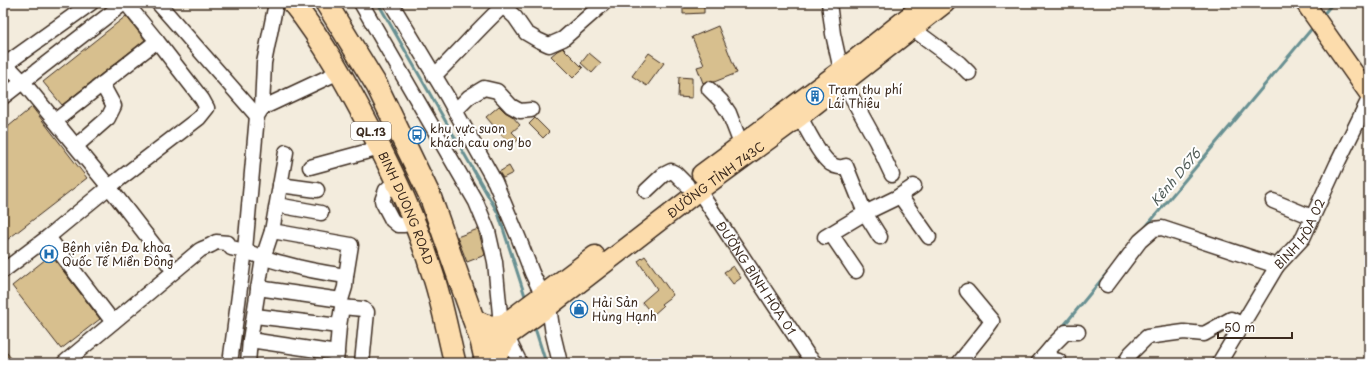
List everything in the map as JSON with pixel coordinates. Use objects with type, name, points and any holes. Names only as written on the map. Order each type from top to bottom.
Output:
[{"type":"highway","name":"BINH DUONG ROAD","points":[[293,3],[308,21],[347,85],[380,148],[414,219],[440,298],[472,359]]},
{"type":"highway","name":"BINH DUONG ROAD","points":[[326,3],[377,86],[430,196],[473,318],[472,359]]},
{"type":"highway","points":[[472,359],[501,346],[504,331],[485,325],[473,318]]},
{"type":"main road","name":"ĐƯỜNG TỈNH 743C","points":[[692,186],[800,117],[843,76],[925,3]]},
{"type":"main road","name":"ĐƯỜNG TỈNH 743C","points":[[504,331],[692,186],[741,144],[914,29],[946,3]]},
{"type":"main road","points":[[1305,3],[1369,94]]},
{"type":"street","points":[[91,3],[4,65],[23,82],[76,146],[174,271]]},
{"type":"street","points":[[3,97],[125,3],[157,41],[202,99],[207,108],[199,118],[3,271]]},
{"type":"street","points":[[158,3],[260,112]]},
{"type":"street","points":[[230,363],[238,249],[260,112],[264,63],[276,3]]},
{"type":"street","points":[[361,3],[476,202],[488,231],[495,262],[504,331],[520,363]]},
{"type":"street","points":[[392,3],[495,182],[532,273],[546,300],[560,363]]},
{"type":"street","points":[[434,76],[504,4],[526,33],[549,45],[563,39],[604,3]]},
{"type":"street","points":[[828,3],[833,34],[843,76],[892,175]]},
{"type":"street","points":[[914,29],[959,63],[969,73]]},
{"type":"street","points":[[55,121],[157,41]]},
{"type":"street","points":[[260,112],[339,72]]},
{"type":"street","points":[[76,146],[108,118],[114,106],[102,84]]},
{"type":"street","points":[[454,111],[469,97],[484,88],[497,91],[511,106],[520,111],[531,110]]},
{"type":"street","points":[[709,89],[721,101],[729,113],[741,144]]},
{"type":"street","name":"BÌNH HÒA 02","points":[[1219,363],[1277,266],[1303,238],[1369,99]]},
{"type":"street","points":[[800,117],[819,150],[829,162],[838,167],[846,166],[866,213],[880,237]]},
{"type":"street","points":[[310,167],[380,148]]},
{"type":"street","points":[[248,363],[250,340],[263,258],[272,231],[286,152]]},
{"type":"street","name":"ĐƯỜNG BÌNH HÒA 01","points":[[646,191],[664,175],[671,171],[692,186],[809,357],[815,363]]},
{"type":"street","points":[[280,185],[317,190]]},
{"type":"street","points":[[856,272],[828,236],[866,213],[900,196],[914,186]]},
{"type":"street","points":[[900,196],[929,237]]},
{"type":"street","points":[[1273,201],[1312,217]]},
{"type":"street","points":[[277,205],[321,214]]},
{"type":"street","points":[[1107,285],[1140,241],[1154,229],[1162,228],[1277,266]]},
{"type":"street","points":[[250,340],[337,358],[339,326],[351,245],[272,231]]},
{"type":"street","points":[[48,237],[113,322]]},
{"type":"street","points":[[64,363],[206,246],[212,246],[215,251],[227,253],[238,249],[263,258],[326,273],[346,276]]},
{"type":"street","points":[[258,288],[342,303],[363,309],[367,312],[362,363]]},
{"type":"street","points":[[958,363],[992,321],[967,292]]},
{"type":"street","points":[[255,316],[339,326]]},
{"type":"street","points":[[1125,363],[1131,353],[1148,337],[1184,332],[1204,334],[1231,318],[1242,324]]},
{"type":"street","points":[[1041,360],[1066,332],[1078,332]]},
{"type":"street","points":[[1041,360],[1059,361]]},
{"type":"building","points":[[683,3],[704,3],[704,13],[683,14]]},
{"type":"building","points":[[126,16],[145,40],[62,105],[43,82]]},
{"type":"building","points":[[718,26],[737,73],[714,82],[707,81],[703,83],[697,67],[704,65],[692,37]]},
{"type":"building","points":[[563,48],[583,68],[573,78],[551,56]]},
{"type":"building","points":[[589,53],[601,63],[592,73],[581,63]]},
{"type":"building","points":[[649,53],[664,63],[647,86],[632,76]]},
{"type":"building","points":[[679,77],[692,78],[692,98],[678,97]]},
{"type":"building","points":[[499,106],[512,116],[520,125],[512,132],[519,139],[511,146],[486,117]]},
{"type":"building","points":[[32,107],[87,178],[3,243],[3,131]]},
{"type":"building","points":[[535,118],[549,132],[543,138],[529,124]]},
{"type":"building","points":[[509,166],[513,173],[503,178],[499,172]]},
{"type":"building","points":[[478,229],[485,255],[467,262],[457,237]]},
{"type":"building","points":[[51,255],[100,319],[61,349],[12,286]]},
{"type":"building","points":[[645,256],[673,295],[661,304],[663,306],[653,315],[642,302],[657,289],[638,261]]},
{"type":"building","points":[[733,266],[741,278],[733,284],[724,272]]},
{"type":"building","points":[[3,348],[15,363],[3,363]]},
{"type":"waterway","points":[[378,3],[498,213],[526,299]]},
{"type":"waterway","name":"Kênh D676","points":[[1321,17],[1333,3]]},
{"type":"waterway","name":"Kênh D676","points":[[1144,229],[1314,26]]},
{"type":"waterway","name":"Kênh D676","points":[[1061,329],[1107,273]]},
{"type":"waterway","points":[[534,325],[546,363]]},
{"type":"place","name":"Trạm thu phí Lái Thiêu","points":[[815,96]]},
{"type":"place","name":"khu vực suon khách cau ong bo","points":[[417,135]]},
{"type":"place","name":"Bệnh viện Đa khoa Quốc Tế Miền Đông","points":[[49,254]]},
{"type":"place","name":"Hải Sản Hùng Hạnh","points":[[579,309]]}]
